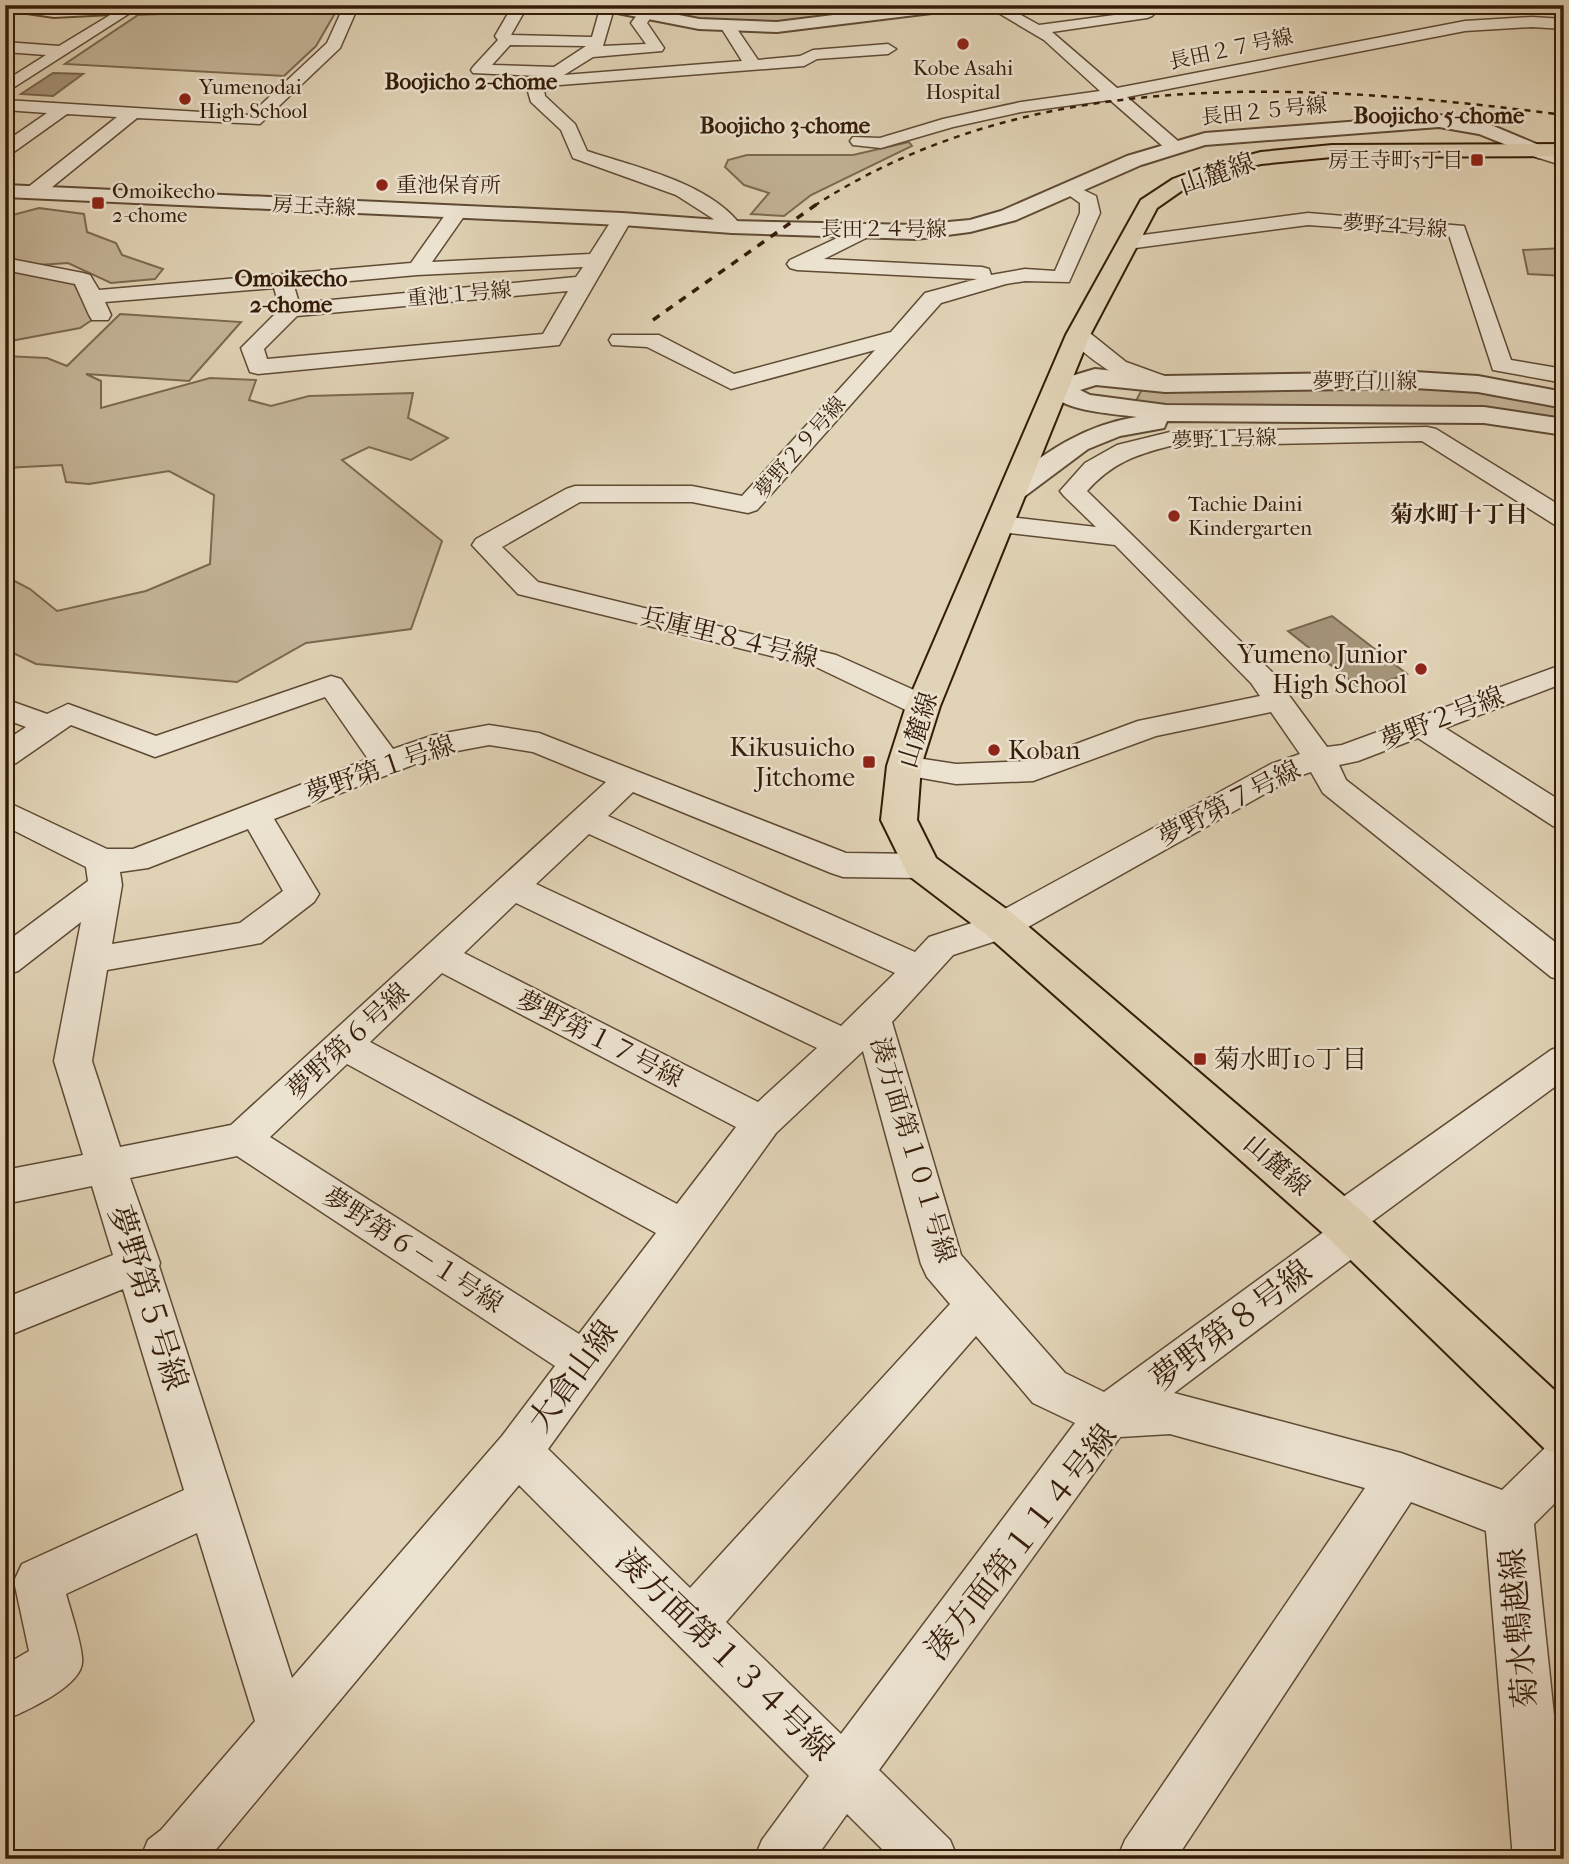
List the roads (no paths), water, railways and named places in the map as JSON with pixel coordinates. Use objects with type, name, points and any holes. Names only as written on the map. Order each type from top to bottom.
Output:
[{"type":"main road","name":"山麓線","points":[[1564,150],[1332,151],[1261,158],[1217,169],[1180,183],[1148,204],[1078,335],[923,706],[904,766],[899,820],[921,866],[1002,926],[1347,1227],[1564,1433]]},
{"type":"street","points":[[7,8],[54,12],[187,5]]},
{"type":"street","points":[[5,105],[254,120],[334,45],[350,9],[344,5]]},
{"type":"street","points":[[506,40],[503,36],[521,5]]},
{"type":"street","points":[[602,5],[699,24],[778,27],[869,37]]},
{"type":"street","points":[[608,5],[594,47],[535,88],[537,97],[569,128],[579,154],[673,186],[723,217],[732,228]]},
{"type":"street","points":[[506,40],[479,69],[548,77],[753,65],[804,61],[813,55],[956,5]]},
{"type":"street","points":[[992,5],[1049,37],[1172,145]]},
{"type":"street","points":[[5,88],[125,10]]},
{"type":"street","points":[[506,40],[594,47],[656,48],[650,35],[639,23],[646,13]]},
{"type":"street","points":[[1037,30],[1147,13]]},
{"type":"street","name":"長田２７号線","points":[[859,141],[881,143],[949,123],[1021,107],[1114,94],[1465,26],[1532,22],[1564,24]]},
{"type":"street","points":[[728,26],[753,65]]},
{"type":"street","points":[[778,27],[804,61]]},
{"type":"street","points":[[5,47],[62,51]]},
{"type":"street","points":[[5,150],[63,109]]},
{"type":"street","points":[[34,192],[133,113]]},
{"type":"street","name":"長田２５号線","points":[[1172,145],[1252,134],[1439,121],[1484,129],[1564,161]]},
{"type":"street","name":"長田２４号線","points":[[622,219],[732,228],[916,232],[968,227],[1021,212],[1172,145]]},
{"type":"street","points":[[865,231],[797,264],[976,274],[1034,265],[1066,272],[1090,213],[1089,200],[1069,189]]},
{"type":"street","name":"房王寺線","points":[[5,191],[622,219]]},
{"type":"street","points":[[417,269],[457,212]]},
{"type":"street","points":[[282,280],[291,310],[252,348],[258,367],[551,341],[595,260],[622,219]]},
{"type":"street","name":"夢野４号線","points":[[1128,243],[1308,219],[1457,230],[1500,365],[1564,376]]},
{"type":"street","points":[[5,264],[83,279],[97,307],[282,280],[417,269],[595,260]]},
{"type":"street","name":"夢野２９号線","points":[[528,588],[485,545],[575,494],[692,494],[748,505],[933,298],[1004,278],[1066,272]]},
{"type":"street","name":"重池１号線","points":[[291,310],[583,283]]},
{"type":"street","name":"夢野白川線","points":[[1078,335],[1114,366],[1136,377],[1165,384]]},
{"type":"street","points":[[620,340],[651,340],[731,382],[896,337]]},
{"type":"street","name":"夢野白川線","points":[[1056,388],[1095,377],[1165,384],[1415,380],[1478,384],[1564,400]]},
{"type":"street","name":"夢野白川線","points":[[1056,388],[1084,402],[1166,413],[1250,411],[1289,414],[1484,415],[1564,427]]},
{"type":"street","name":"夢野白川線","points":[[1008,507],[1068,447],[1101,432],[1165,421],[1262,419],[1289,414]]},
{"type":"street","name":"夢野１号線","points":[[1319,758],[1276,702],[1261,677],[1073,491],[1094,468],[1126,450],[1170,439],[1427,434],[1564,519]]},
{"type":"street","points":[[1008,507],[1123,538]]},
{"type":"street","name":"兵庫里８４号線","points":[[528,588],[826,661],[923,706]]},
{"type":"street","name":"夢野２号線","points":[[1319,758],[1347,754],[1564,673]]},
{"type":"street","points":[[5,756],[68,713],[155,747],[331,685],[387,764]]},
{"type":"street","points":[[904,766],[956,774],[1033,771],[1149,728],[1276,702]]},
{"type":"street","points":[[5,708],[48,725]]},
{"type":"street","points":[[1420,726],[1564,818]]},
{"type":"street","name":"夢野第１号線","points":[[12,823],[104,873],[434,745],[489,735],[539,743],[843,865],[921,866]]},
{"type":"street","name":"夢野第７号線","points":[[1002,926],[1282,771],[1319,758],[1334,786],[1564,968]]},
{"type":"street","name":"夢野第６号線","points":[[242,1139],[629,778]]},
{"type":"street","points":[[91,960],[249,934],[302,894],[255,814]]},
{"type":"street","points":[[586,819],[920,969]]},
{"type":"street","points":[[5,962],[104,873]]},
{"type":"street","name":"夢野第５号線","points":[[104,873],[73,1061],[284,1729]]},
{"type":"street","points":[[513,887],[859,1032]]},
{"type":"street","name":"大倉山線","points":[[167,1859],[180,1849],[284,1729],[518,1452],[762,1122],[859,1032],[941,946],[1002,926]]},
{"type":"street","name":"夢野第１７号線","points":[[439,956],[762,1122]]},
{"type":"street","name":"湊方面第１０１号線","points":[[859,1032],[942,1264],[1049,1388],[1108,1416]]},
{"type":"street","points":[[344,1045],[682,1227]]},
{"type":"street","name":"夢野第８号線","points":[[1108,1416],[1564,1060]]},
{"type":"street","points":[[5,1187],[242,1139]]},
{"type":"street","name":"夢野第６－１号線","points":[[242,1139],[584,1361]]},
{"type":"street","points":[[5,1318],[139,1263]]},
{"type":"street","points":[[692,1623],[977,1304]]},
{"type":"street","name":"湊方面第１１４号線","points":[[781,1859],[1108,1416],[1170,1413],[1401,1476],[1509,1516]]},
{"type":"street","name":"湊方面第１３４号線","points":[[518,1452],[931,1859]]},
{"type":"street","name":"菊水鵯越線","points":[[1541,1859],[1547,1750],[1509,1516],[1564,1461]]},
{"type":"street","points":[[1144,1859],[1401,1476]]},
{"type":"street","points":[[5,1694],[57,1663],[39,1581],[213,1501]]},
{"type":"railway","points":[[815,206],[899,159],[989,127],[1083,105],[1178,94],[1275,92],[1372,95],[1564,115]]},
{"type":"railway","points":[[653,320],[815,206]]},
{"type":"place","name":"Kobe Asahi Hospital","points":[[963,44]]},
{"type":"place","name":"Yumenodai High School","points":[[185,99]]},
{"type":"place","name":"房王寺町5丁目","points":[[1477,160]]},
{"type":"place","name":"重池保育所","points":[[382,185]]},
{"type":"place","name":"Omoikecho 2-chome","points":[[98,203]]},
{"type":"place","name":"Tachie Daini Kindergarten","points":[[1174,516]]},
{"type":"place","name":"Yumeno Junior High School","points":[[1421,669]]},
{"type":"place","name":"Koban","points":[[994,750]]},
{"type":"place","name":"Kikusuicho Jitchome","points":[[869,762]]},
{"type":"place","name":"菊水町10丁目","points":[[1200,1059]]},
{"type":"district","name":"Boojicho 2-chome","points":[[471,81]]},
{"type":"district","name":"Boojicho 5-chome","points":[[1439,115]]},
{"type":"district","name":"Boojicho 3-chome","points":[[785,125]]},
{"type":"district","name":"Omoikecho 2-chome","points":[[291,291]]},
{"type":"district","name":"菊水町十丁目","points":[[1459,514]]}]
